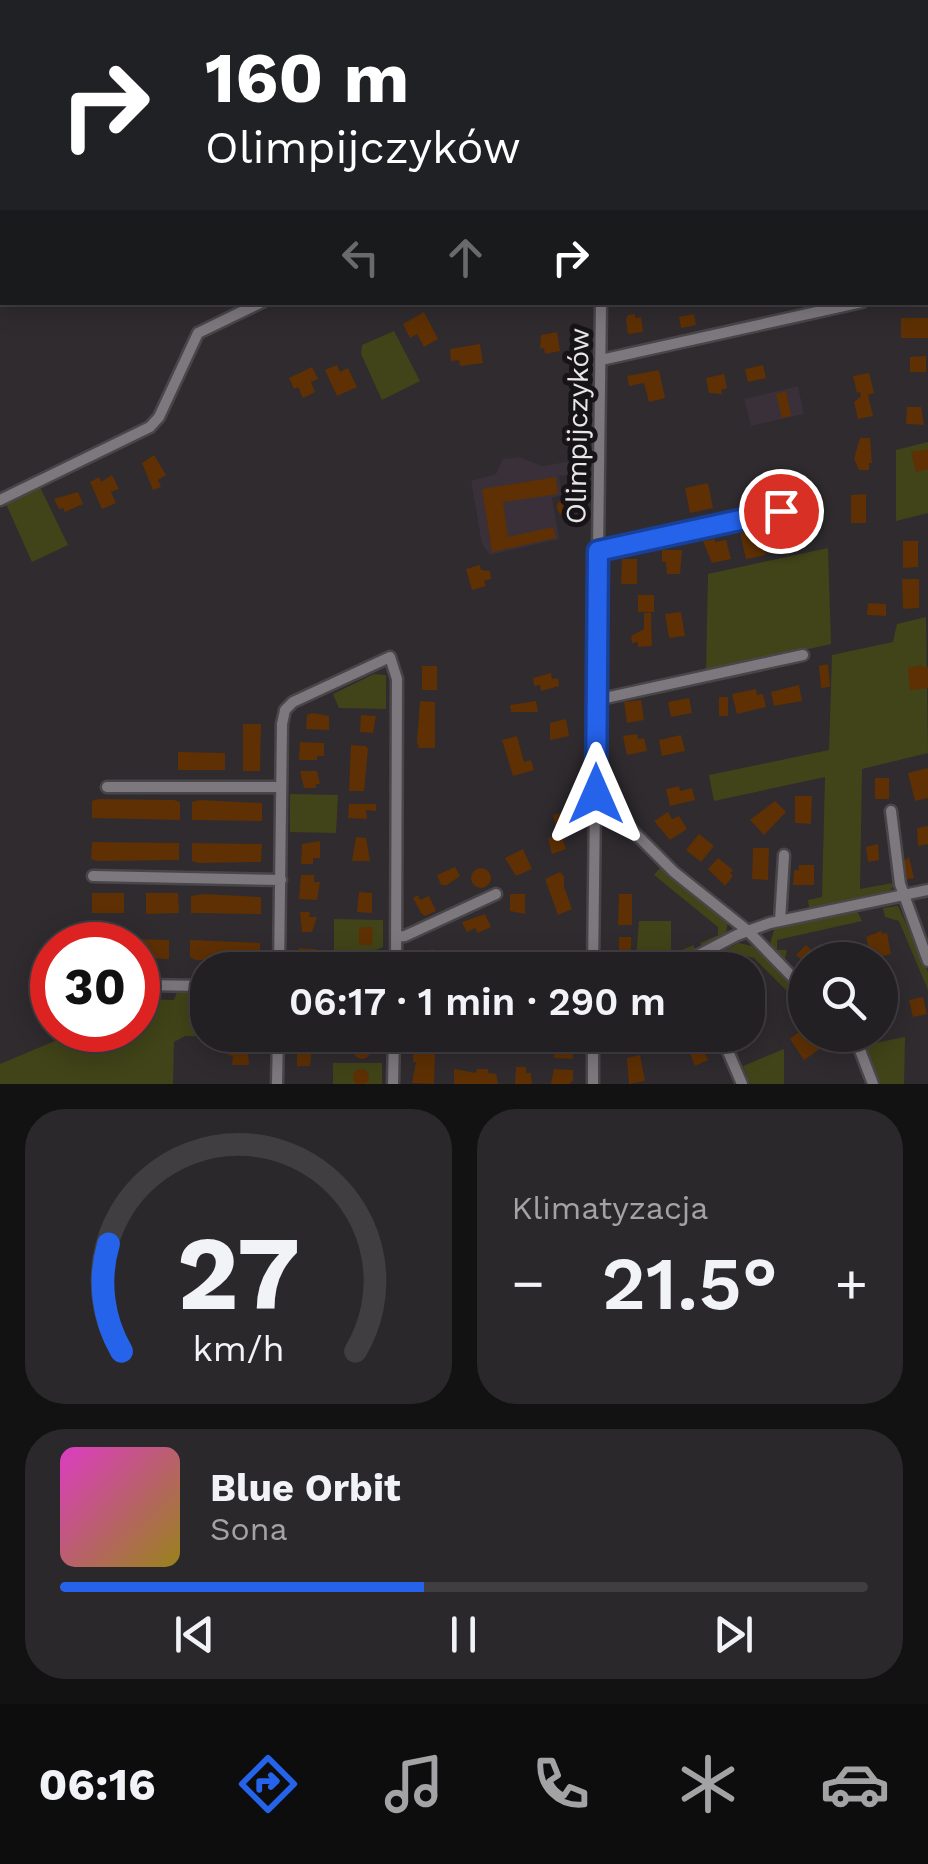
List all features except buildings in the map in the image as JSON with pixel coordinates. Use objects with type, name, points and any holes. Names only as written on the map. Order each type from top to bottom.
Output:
[{"type":"street","points":[[0,500],[150,428],[159,417],[198,333],[256,305]]},
{"type":"street","name":"Olimpijczyków","points":[[593,952],[601,305]]},
{"type":"street","points":[[601,360],[848,305]]},
{"type":"street","name":"Olimpijczyków","points":[[598,551],[781,511]]},
{"type":"street","points":[[596,700],[803,655]]},
{"type":"street","points":[[280,952],[282,724],[289,705],[390,657],[397,679],[396,952]]},
{"type":"street","points":[[107,786],[281,787]]},
{"type":"street","points":[[891,810],[903,896],[928,961]]},
{"type":"street","points":[[630,828],[674,872],[748,931],[788,972]]},
{"type":"street","points":[[780,921],[784,854]]},
{"type":"street","points":[[93,876],[281,880]]},
{"type":"street","points":[[715,952],[748,931],[780,921],[928,890]]},
{"type":"street","points":[[396,937],[406,936],[496,894]]},
{"type":"street","points":[[160,985],[190,986]]},
{"type":"street","points":[[276,1084],[277,1052]]},
{"type":"street","points":[[393,1084],[394,1052]]},
{"type":"street","points":[[592,1052],[592,1084]]},
{"type":"street","points":[[729,1052],[742,1084]]},
{"type":"street","points":[[861,1052],[873,1084]]},
{"type":"shaded area","points":[[798,386],[804,414],[751,426],[744,399]]},
{"type":"shaded area","points":[[519,457],[542,466],[595,457],[589,472],[559,476],[562,495],[552,498],[559,539],[490,555],[482,544],[471,481],[496,474],[503,459]]},
{"type":"green space","points":[[394,331],[420,381],[382,400],[361,354],[362,345]]},
{"type":"green space","points":[[928,442],[928,513],[896,521],[896,450]]},
{"type":"green space","points":[[40,487],[68,545],[32,562],[6,504]]},
{"type":"green space","points":[[828,548],[831,644],[706,672],[708,574]]},
{"type":"green space","points":[[926,617],[928,753],[862,769],[860,889],[893,883],[893,887],[889,892],[809,908],[808,900],[822,897],[825,777],[714,801],[709,775],[829,750],[832,655],[893,642],[897,624]]},
{"type":"green space","points":[[374,674],[386,675],[386,709],[339,708],[333,694]]},
{"type":"green space","points":[[290,794],[338,795],[336,833],[290,832]]},
{"type":"green space","points":[[659,869],[728,920],[726,935],[701,945],[718,935],[718,927],[654,875]]},
{"type":"green space","points":[[898,906],[928,972],[928,990],[899,921],[885,917],[883,908]]},
{"type":"green space","points":[[857,911],[862,921],[777,940],[777,950],[787,950],[784,963],[769,947],[775,927]]},
{"type":"green space","points":[[334,919],[383,920],[383,947],[374,951],[334,950]]},
{"type":"green space","points":[[639,921],[671,921],[671,952],[636,952]]},
{"type":"green space","points":[[739,943],[758,952],[722,952]]},
{"type":"green space","points":[[694,945],[694,952],[676,952]]},
{"type":"green space","points":[[765,953],[788,977],[788,992],[765,969]]},
{"type":"green space","points":[[177,992],[190,993],[190,1036],[174,1042],[173,1084],[0,1084],[0,1064],[30,1051],[160,1052],[160,1000],[174,1000]]},
{"type":"green space","points":[[905,1037],[904,1084],[875,1084],[862,1052],[898,1052],[898,1038]]},
{"type":"green space","points":[[784,1049],[784,1084],[750,1084],[743,1066]]},
{"type":"green space","points":[[333,1063],[382,1063],[382,1084],[333,1084]]},
{"type":"route","points":[[596,794],[598,551],[781,511]]}]
